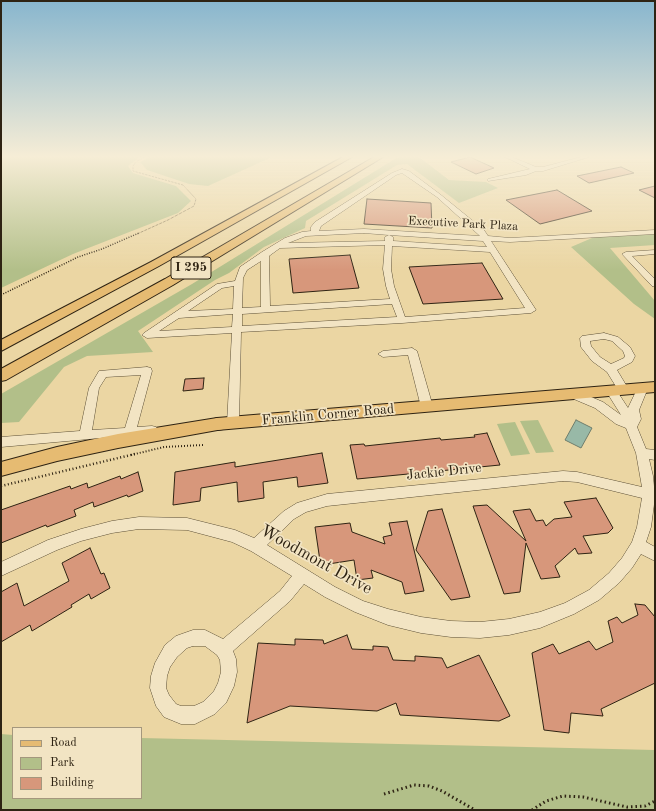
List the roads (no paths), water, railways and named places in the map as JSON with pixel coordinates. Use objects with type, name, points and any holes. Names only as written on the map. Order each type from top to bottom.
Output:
[{"type":"highway","name":"I 295","points":[[1,346],[141,272],[279,195]]},
{"type":"highway","name":"I 295","points":[[1,376],[169,282],[315,195]]},
{"type":"highway","points":[[1,469],[57,454],[110,443],[225,424]]},
{"type":"main road","name":"Franklin Corner Road","points":[[225,424],[649,388]]},
{"type":"street","points":[[315,233],[315,227],[318,224],[362,195]]},
{"type":"street","points":[[239,283],[220,286],[148,335],[402,320],[531,310],[481,232],[438,195]]},
{"type":"street","name":"Executive Park Plaza","points":[[225,424],[237,330],[239,278],[243,269],[295,236],[315,233],[364,231],[510,240],[655,232]]},
{"type":"street","points":[[390,232],[387,270],[402,320]]},
{"type":"street","points":[[278,246],[388,243],[493,250]]},
{"type":"street","points":[[655,252],[626,254],[655,284]]},
{"type":"street","points":[[265,254],[266,309]]},
{"type":"street","points":[[176,315],[396,301]]},
{"type":"street","points":[[383,354],[412,351],[427,407]]},
{"type":"street","name":"Woodmont Drive","points":[[1,569],[53,544],[112,527],[139,523],[179,524],[211,529],[235,536],[256,546],[330,592],[388,617],[421,625],[451,629],[509,627],[540,620],[569,609],[594,595],[614,578],[623,568],[638,545],[644,528],[649,494],[647,476],[649,454],[624,410],[611,369]]},
{"type":"street","points":[[85,435],[94,388],[103,374],[147,371],[130,431]]},
{"type":"street","name":"Woodmont Drive","points":[[632,426],[635,419],[633,410],[649,388]]},
{"type":"street","points":[[573,394],[599,405],[620,421],[632,426]]},
{"type":"street","name":"Franklin Corner Road","points":[[1,442],[225,424]]},
{"type":"street","name":"Jackie Drive","points":[[256,546],[289,515],[302,508],[327,500],[563,476],[577,477],[649,494]]},
{"type":"street","points":[[638,545],[655,554]]},
{"type":"street","points":[[223,649],[285,596],[303,574]]},
{"type":"street","points":[[193,638],[205,638],[215,642],[223,649],[228,659],[229,672],[226,686],[220,697],[209,708],[195,715],[181,715],[170,710],[162,700],[158,688],[159,676],[163,663],[171,652],[182,642],[193,638]]}]
